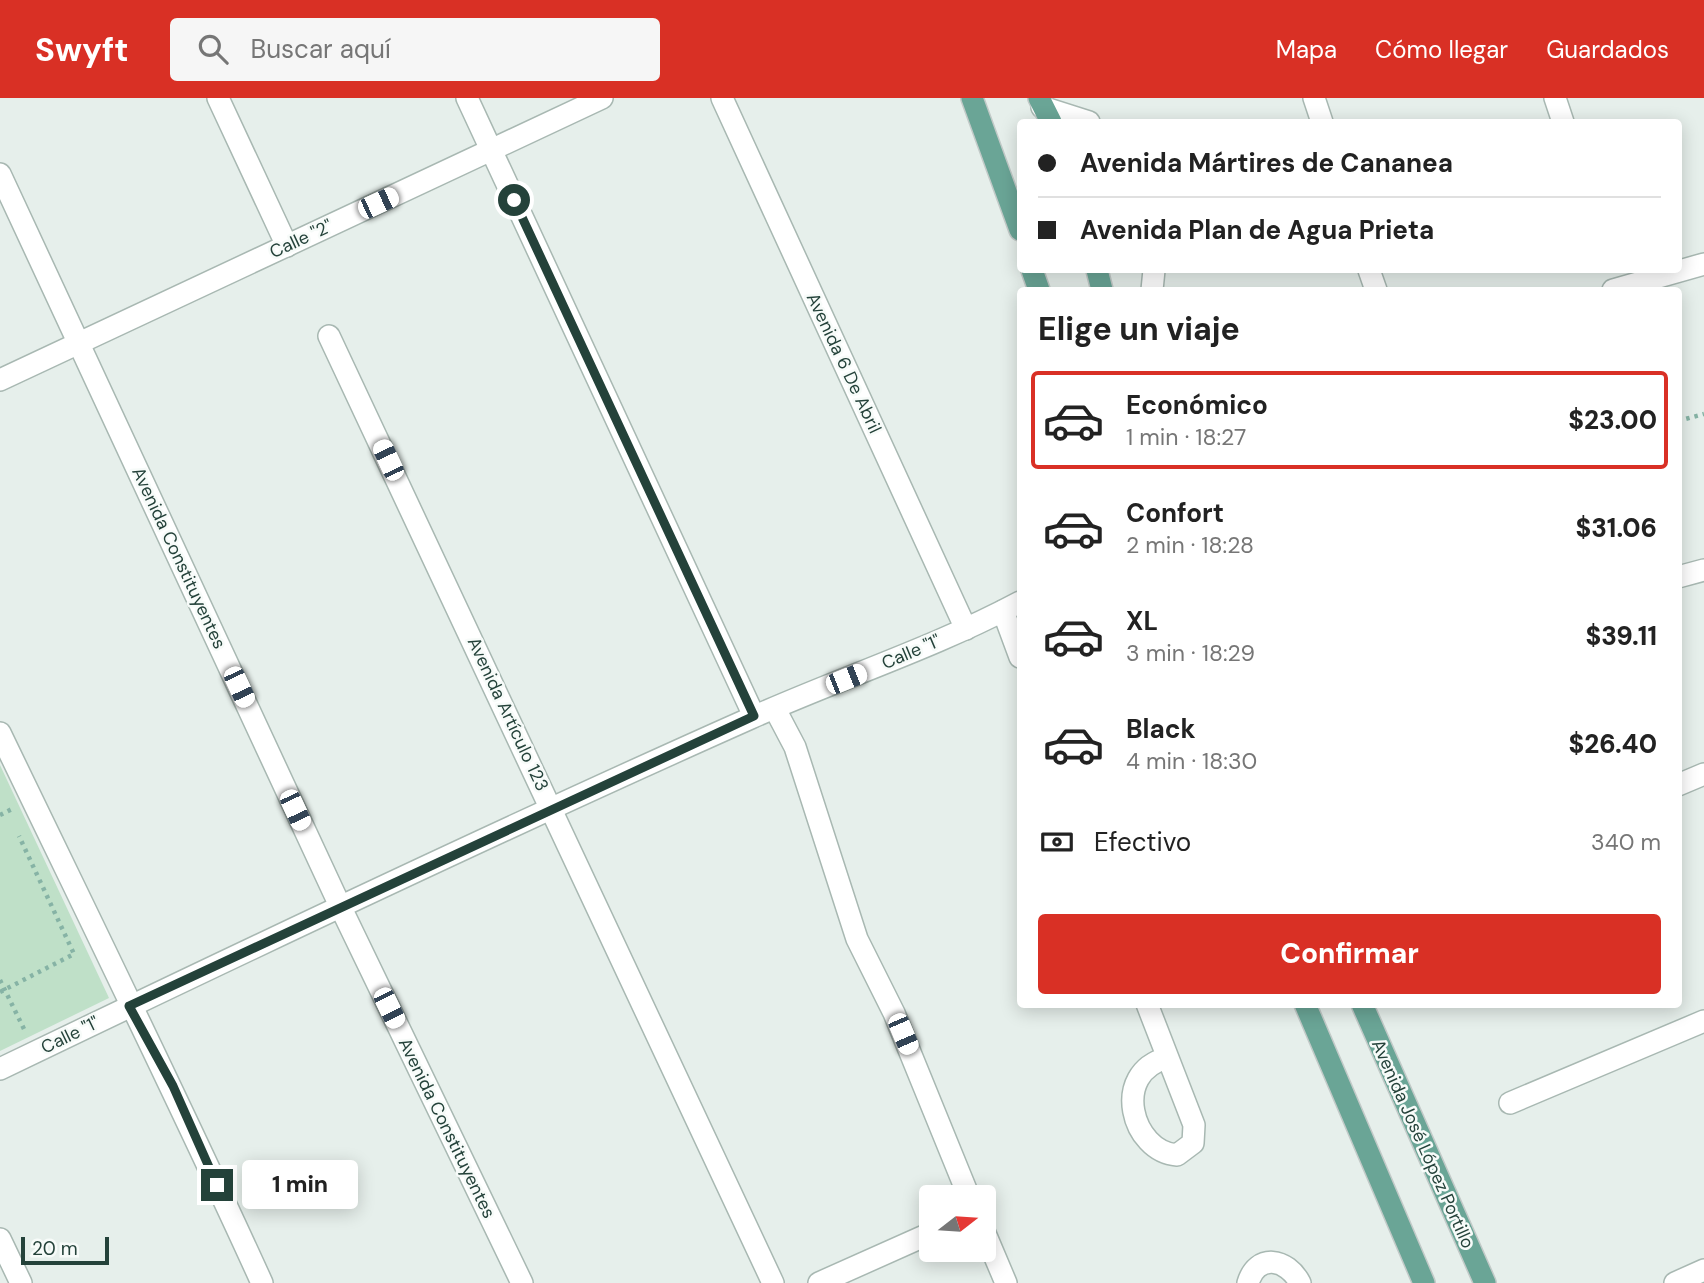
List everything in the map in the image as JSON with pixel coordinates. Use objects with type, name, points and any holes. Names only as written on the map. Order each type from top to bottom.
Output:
[{"type":"main road","points":[[972,98],[1017,222]]},
{"type":"main road","points":[[1307,1008],[1424,1283]]},
{"type":"main road","name":"Avenida José López Portillo","points":[[1364,1008],[1485,1283]]},
{"type":"street","points":[[218,98],[287,246]]},
{"type":"street","points":[[467,98],[754,716]]},
{"type":"street","name":"Calle \"2\"","points":[[0,380],[602,98]]},
{"type":"street","name":"Avenida 6 De Abril","points":[[722,98],[965,629]]},
{"type":"street","points":[[1314,98],[1321,119]]},
{"type":"street","points":[[1555,98],[1562,119]]},
{"type":"street","points":[[1043,106],[1080,119]]},
{"type":"street","name":"Avenida Constituyentes","points":[[0,174],[341,908],[522,1283]]},
{"type":"street","points":[[1682,270],[1704,264]]},
{"type":"street","points":[[1625,287],[1673,273]]},
{"type":"street","name":"Avenida Artículo 123","points":[[329,336],[773,1283]]},
{"type":"street","points":[[1682,576],[1704,570]]},
{"type":"street","points":[[1012,607],[1017,638]]},
{"type":"street","name":"Calle \"1\"","points":[[0,1069],[129,1006],[754,716],[1012,607]]},
{"type":"street","points":[[775,709],[795,747],[857,939],[894,1013],[964,1185]]},
{"type":"street","points":[[0,733],[129,1006],[173,1086],[262,1283]]},
{"type":"street","points":[[1682,784],[1704,774]]},
{"type":"street","points":[[1148,1008],[1167,1058]]},
{"type":"street","points":[[1510,1103],[1704,1021]]},
{"type":"street","points":[[819,1283],[919,1238]]},
{"type":"street","points":[[0,1239],[21,1283]]},
{"type":"street","points":[[996,1259],[1006,1283]]},
{"type":"street","points":[[1248,1283],[1257,1267],[1268,1261],[1288,1267],[1300,1283]]},
{"type":"street","points":[[1675,1283],[1704,1270]]},
{"type":"path","points":[[1682,420],[1704,414]]},
{"type":"path","points":[[2,991],[74,954],[4,803]]},
{"type":"path","points":[[0,980],[2,991],[28,1037]]},
{"type":"green space","points":[[0,765],[109,998],[0,1051]]},
{"type":"route","points":[[217,1185],[173,1086],[129,1006],[754,716],[514,200]]}]
